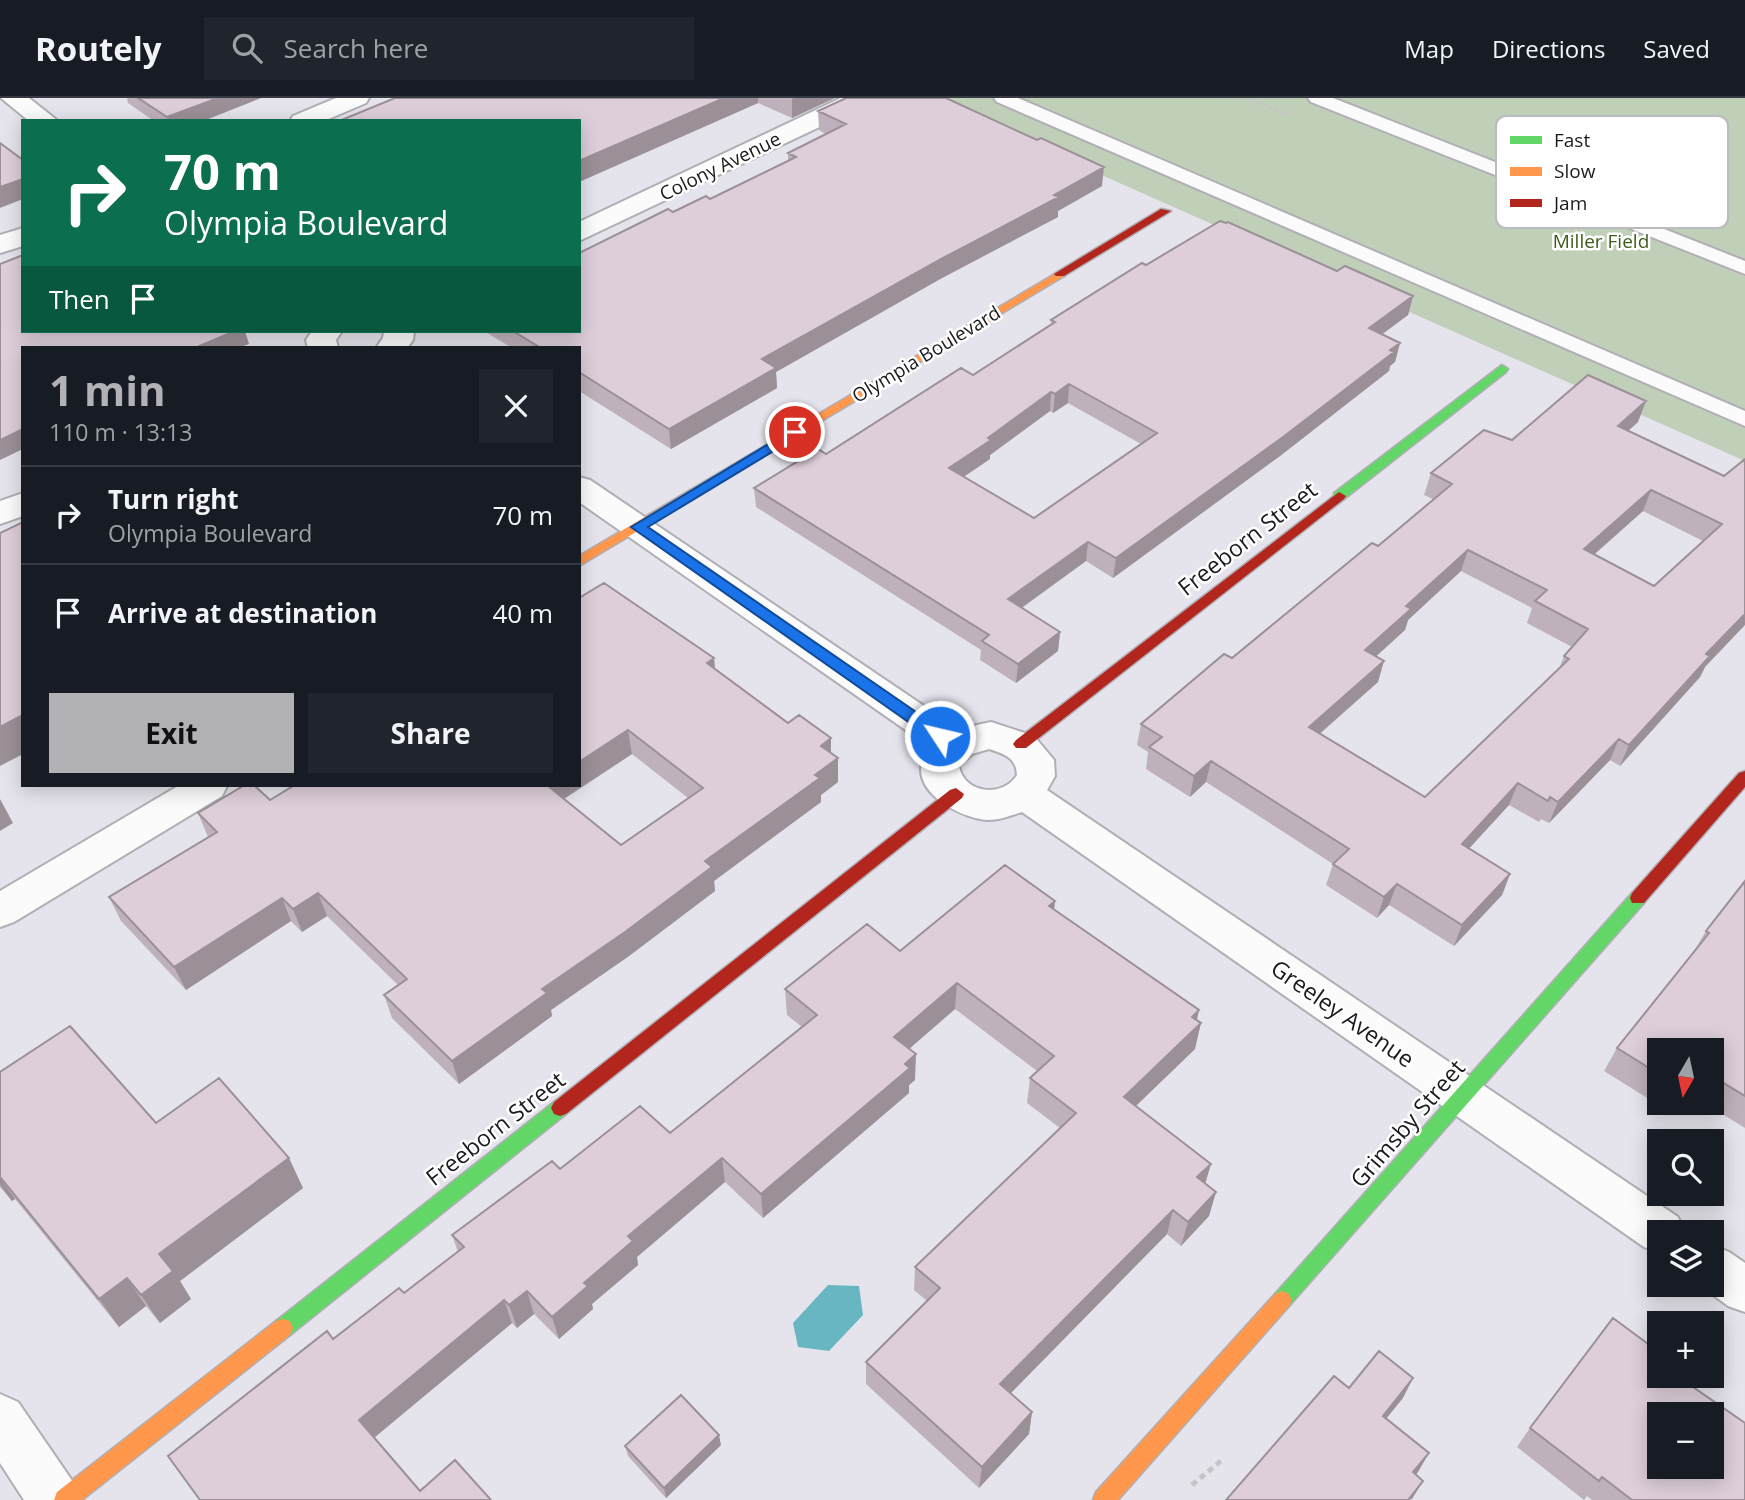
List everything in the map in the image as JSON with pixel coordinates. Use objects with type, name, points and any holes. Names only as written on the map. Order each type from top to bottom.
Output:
[{"type":"street","points":[[13,98],[43,119]]},
{"type":"street","points":[[307,119],[358,98]]},
{"type":"street","name":"Colony Avenue","points":[[581,232],[861,98]]},
{"type":"street","name":"Olympia Boulevard","points":[[581,561],[1165,211]]},
{"type":"street","points":[[0,245],[21,237]]},
{"type":"street","name":"Freeborn Street","points":[[1021,744],[1502,369]]},
{"type":"street","points":[[581,488],[954,745]]},
{"type":"street","points":[[0,514],[21,504]]},
{"type":"street","points":[[991,735],[1021,744],[1036,764],[1037,775],[1033,786],[1025,794],[998,805],[983,805],[956,794],[946,784],[941,772],[942,762],[954,745],[975,736],[991,735]]},
{"type":"street","name":"Grimsby Street","points":[[1104,1500],[1745,777]]},
{"type":"street","points":[[0,911],[206,787]]},
{"type":"street","name":"Freeborn Street","points":[[65,1500],[956,794]]},
{"type":"street","name":"Greeley Avenue","points":[[1025,794],[1647,1222]]},
{"type":"street","points":[[1724,1275],[1745,1290]]},
{"type":"street","points":[[0,1419],[55,1500]]},
{"type":"lane","points":[[1003,98],[1745,419]]},
{"type":"lane","points":[[1317,98],[1496,169]]},
{"type":"lane","points":[[1644,228],[1745,268]]},
{"type":"path","points":[[1192,1485],[1222,1460]]},
{"type":"green space","name":"Miller Field","points":[[928,98],[1745,98],[1745,461]]},
{"type":"water","points":[[828,1285],[859,1286],[863,1315],[829,1351],[798,1347],[793,1323]]},
{"type":"building","points":[[138,98],[218,98],[167,117]]},
{"type":"building","points":[[395,98],[724,98],[581,160],[581,119],[344,119]]},
{"type":"building","points":[[846,98],[946,98],[1104,167],[1054,195],[1059,197],[762,359],[776,368],[669,429],[581,373],[581,346],[538,346],[516,333],[581,333],[581,252],[668,209],[673,212],[706,196],[710,199],[796,157],[788,153],[846,124],[818,111]]},
{"type":"building","points":[[0,143],[21,159],[21,180],[0,187]]},
{"type":"building","points":[[1220,221],[1228,222],[1337,271],[1345,266],[1413,296],[1369,328],[1400,343],[1390,350],[1394,352],[1283,437],[1116,558],[1088,542],[1008,599],[1060,632],[1018,664],[982,641],[989,635],[754,488],[818,449],[826,454],[961,368],[973,375],[1055,322],[1051,320],[1142,263],[1146,265]],"holes":[[[1069,384],[1157,433],[1034,518],[949,468],[991,440],[988,438],[1051,392],[1055,394]]]},
{"type":"building","points":[[21,256],[21,333],[230,333],[200,346],[21,346],[21,430],[0,440],[0,264]]},
{"type":"building","points":[[1588,375],[1646,401],[1618,426],[1724,476],[1745,459],[1745,614],[1706,654],[1710,656],[1629,745],[1619,739],[1558,802],[1550,797],[1548,801],[1518,783],[1462,844],[1510,874],[1462,925],[1397,884],[1384,897],[1333,864],[1349,849],[1211,761],[1194,776],[1149,747],[1162,737],[1141,724],[1224,654],[1232,658],[1372,543],[1378,546],[1452,484],[1431,473],[1484,430],[1512,440]],"holes":[[[1651,490],[1722,524],[1654,586],[1584,549]],[[1468,550],[1547,590],[1535,601],[1588,629],[1564,656],[1569,659],[1425,797],[1309,727],[1384,661],[1365,650],[1411,609],[1406,606]]]},
{"type":"building","points":[[21,523],[21,716],[0,727],[0,533]]},
{"type":"building","points":[[604,583],[714,658],[707,663],[788,723],[799,715],[831,738],[821,746],[838,758],[815,775],[820,778],[705,861],[712,867],[542,989],[547,993],[452,1061],[384,995],[407,979],[318,893],[293,909],[282,898],[174,967],[109,897],[217,832],[198,813],[241,787],[256,787],[270,800],[291,787],[549,787],[621,845],[703,788],[628,730],[581,761],[581,597]]},
{"type":"building","points":[[1005,865],[1055,901],[1049,906],[1199,1010],[1192,1017],[1201,1023],[1124,1097],[1211,1164],[1197,1177],[1216,1192],[1188,1222],[1173,1210],[1000,1384],[1032,1412],[982,1467],[866,1362],[940,1288],[915,1267],[1076,1113],[1030,1078],[1054,1056],[957,983],[894,1037],[916,1054],[905,1064],[910,1068],[761,1194],[722,1158],[628,1236],[633,1241],[584,1283],[588,1286],[552,1317],[527,1291],[509,1305],[504,1300],[359,1420],[420,1491],[455,1460],[491,1500],[200,1500],[168,1456],[327,1331],[333,1339],[399,1288],[404,1293],[464,1247],[452,1235],[552,1161],[560,1169],[640,1106],[670,1133],[817,1015],[785,989],[867,924],[900,951]]},
{"type":"building","points":[[1745,881],[1745,1096],[1724,1083],[1724,1038],[1647,1038],[1647,1067],[1617,1048],[1709,933],[1706,931]]},
{"type":"building","points":[[70,1026],[156,1123],[219,1078],[289,1158],[159,1254],[173,1271],[141,1295],[127,1278],[99,1299],[0,1177],[0,1072]]},
{"type":"building","points":[[1613,1318],[1647,1343],[1647,1388],[1694,1388],[1715,1402],[1647,1402],[1647,1479],[1724,1479],[1724,1408],[1745,1423],[1745,1500],[1632,1500],[1602,1477],[1599,1481],[1530,1428]]},
{"type":"building","points":[[1379,1351],[1413,1378],[1383,1416],[1429,1453],[1413,1472],[1423,1481],[1408,1500],[1226,1500],[1334,1376],[1349,1388]]},
{"type":"building","points":[[681,1395],[719,1435],[664,1488],[625,1446]]},
{"type":"traffic: fast","points":[[1339,496],[1502,369]]},
{"type":"traffic: fast","points":[[1282,1300],[1638,898]]},
{"type":"traffic: fast","points":[[283,1328],[560,1108]]},
{"type":"traffic: slow","points":[[581,561],[1060,274]]},
{"type":"traffic: slow","points":[[1104,1500],[1282,1300]]},
{"type":"traffic: slow","points":[[65,1500],[283,1328]]},
{"type":"traffic: jam","points":[[1060,274],[1165,211]]},
{"type":"traffic: jam","points":[[1021,744],[1339,496]]},
{"type":"traffic: jam","points":[[1638,898],[1745,777]]},
{"type":"traffic: jam","points":[[560,1108],[956,794]]},
{"type":"route","points":[[795,432],[638,527],[940,736]]}]
